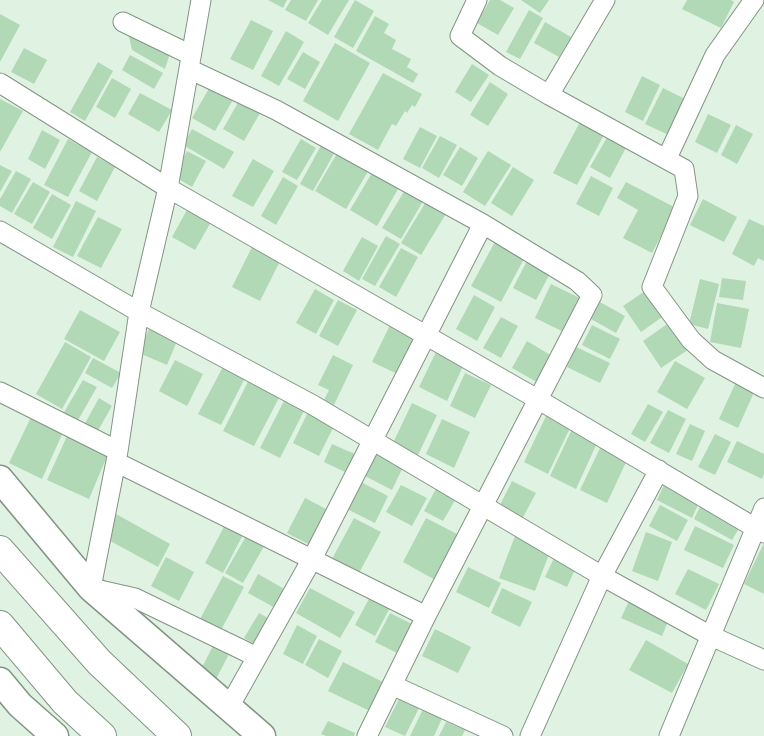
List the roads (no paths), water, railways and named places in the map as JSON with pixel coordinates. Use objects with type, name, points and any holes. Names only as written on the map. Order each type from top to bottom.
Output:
[{"type":"highway","points":[[0,550],[100,662],[177,736]]},
{"type":"highway","points":[[0,626],[65,702],[102,736]]},
{"type":"street","points":[[91,588],[117,457],[139,312],[168,188],[201,0]]},
{"type":"street","points":[[477,0],[460,36],[500,66],[684,169],[688,196],[652,287],[692,340],[713,360],[764,388]]},
{"type":"street","points":[[550,95],[605,0]]},
{"type":"street","points":[[666,158],[716,55],[754,0]]},
{"type":"street","points":[[123,22],[190,62],[482,224],[577,281],[592,295],[426,616],[367,736]]},
{"type":"street","points":[[0,83],[168,188],[539,400],[760,531]]},
{"type":"street","points":[[229,707],[312,560],[482,224]]},
{"type":"street","points":[[0,231],[139,312],[313,405],[602,576],[710,634],[764,660]]},
{"type":"street","points":[[0,392],[117,457],[312,560],[426,616]]},
{"type":"street","points":[[530,736],[602,576],[659,470]]},
{"type":"street","points":[[0,479],[91,588],[262,736]]},
{"type":"street","points":[[669,736],[710,634],[760,531],[764,508]]},
{"type":"street","points":[[91,588],[134,598],[257,657]]},
{"type":"street","points":[[0,680],[20,705],[53,735]]},
{"type":"street","points":[[392,685],[503,736]]}]
